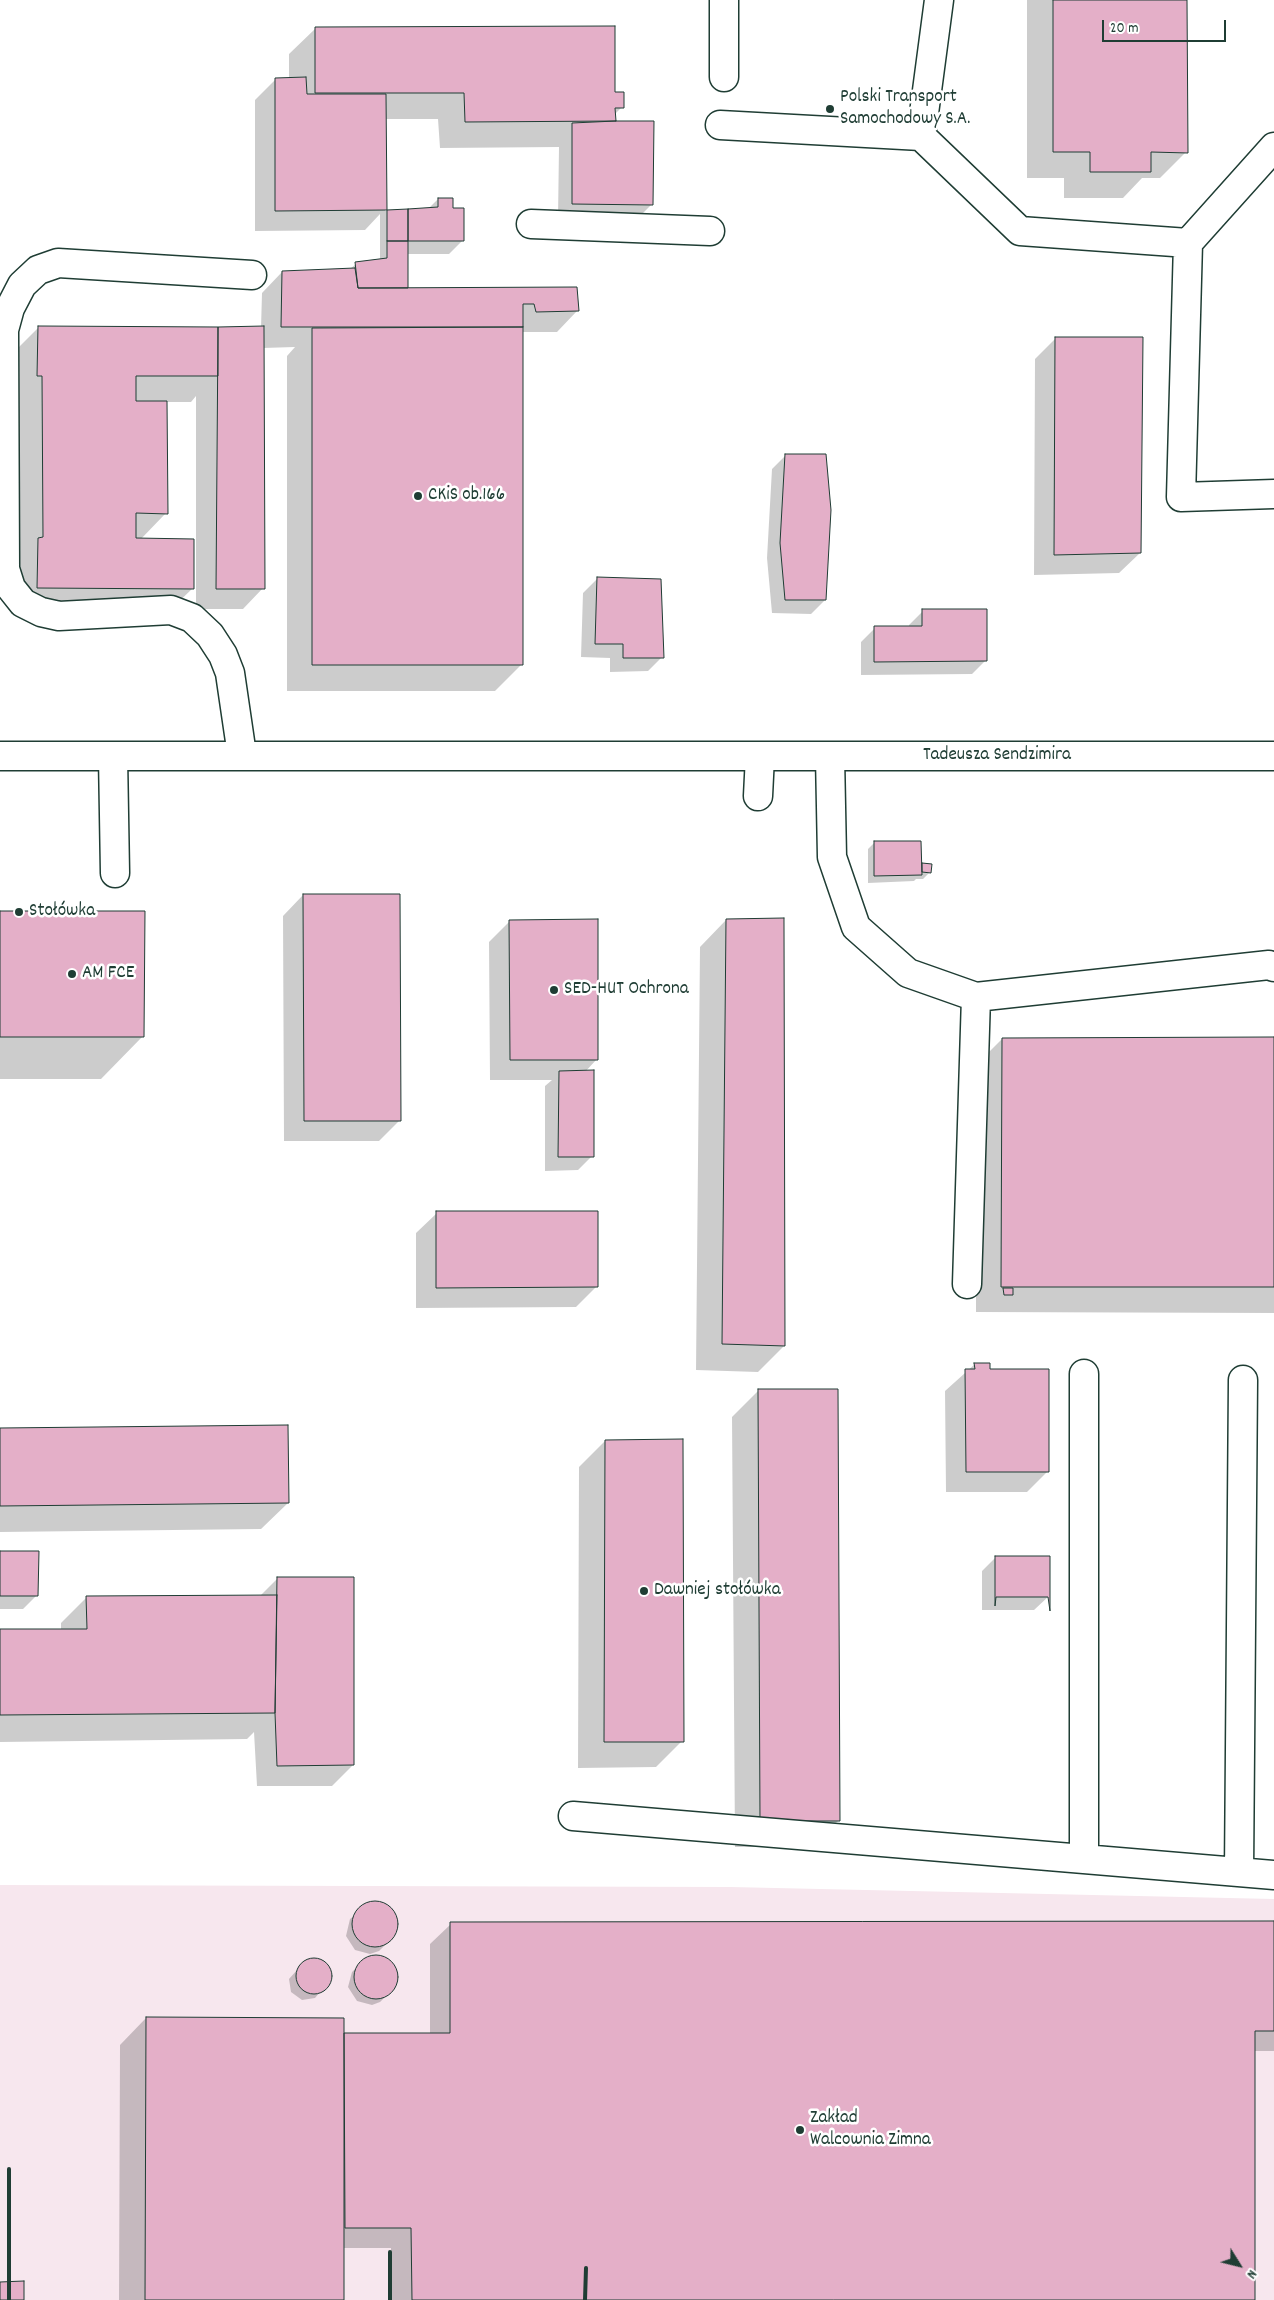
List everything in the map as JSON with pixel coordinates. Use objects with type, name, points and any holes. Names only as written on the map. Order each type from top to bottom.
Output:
[{"type":"street","points":[[724,0],[724,77]]},
{"type":"street","points":[[922,136],[940,0]]},
{"type":"street","points":[[720,125],[922,136],[1020,231],[1188,244]]},
{"type":"street","points":[[1274,147],[1188,244],[1181,497],[1274,494]]},
{"type":"street","points":[[532,224],[710,231]]},
{"type":"street","points":[[242,755],[230,673],[223,655],[210,635],[192,618],[172,610],[59,616],[41,612],[23,603],[11,588],[5,569],[4,330],[10,308],[22,286],[38,270],[58,263],[252,275]]},
{"type":"street","name":"Tadeusza Sendzimira","points":[[0,756],[1274,756]]},
{"type":"street","points":[[113,756],[115,873]]},
{"type":"street","points":[[758,796],[760,756]]},
{"type":"street","points":[[830,756],[832,857],[856,927],[908,973],[976,997],[1269,965],[1274,967]]},
{"type":"street","points":[[967,1284],[976,997]]},
{"type":"street","points":[[1084,1374],[1084,1859]]},
{"type":"street","points":[[1238,1872],[1243,1380]]},
{"type":"street","points":[[573,1816],[1274,1875]]},
{"type":"shaded area","name":"Zakład Walcownia Zimna","points":[[0,1885],[730,1887],[1274,1899],[1274,2300],[0,2300]]},
{"type":"building","points":[[1053,0],[1187,0],[1188,153],[1151,152],[1151,172],[1090,172],[1090,152],[1053,152]]},
{"type":"building","points":[[615,26],[615,92],[624,92],[624,108],[615,108],[616,121],[465,122],[464,93],[315,93],[315,27]]},
{"type":"building","points":[[306,77],[307,94],[386,94],[387,210],[275,211],[275,78]]},
{"type":"building","points":[[654,121],[653,205],[572,204],[572,123]]},
{"type":"building","points":[[438,198],[453,198],[453,208],[464,208],[464,241],[408,241],[408,209],[438,207]]},
{"type":"building","points":[[408,209],[408,241],[387,241],[387,210]]},
{"type":"building","points":[[387,241],[408,241],[408,288],[358,288],[355,262],[387,258]]},
{"type":"building","points":[[355,268],[358,288],[577,287],[579,311],[536,312],[534,304],[523,304],[523,327],[281,327],[282,271]]},
{"type":"building","points":[[38,326],[218,327],[218,376],[136,376],[136,401],[167,401],[168,514],[136,513],[136,538],[194,539],[194,589],[37,588],[38,538],[43,537],[42,376],[37,376]]},
{"type":"building","points":[[264,326],[265,589],[216,589],[218,327]]},
{"type":"building","name":"CKiS ob.166","points":[[523,327],[523,665],[312,665],[312,328]]},
{"type":"building","points":[[1055,337],[1143,337],[1141,553],[1054,555]]},
{"type":"building","points":[[785,454],[826,454],[831,510],[826,600],[785,600],[780,543]]},
{"type":"building","points":[[597,577],[661,579],[664,658],[623,658],[623,644],[595,644]]},
{"type":"building","points":[[922,609],[987,609],[987,661],[874,662],[874,626],[922,626]]},
{"type":"building","points":[[874,841],[921,841],[922,875],[874,876]]},
{"type":"building","points":[[922,863],[932,864],[931,873],[922,872]]},
{"type":"building","points":[[303,894],[400,894],[401,1121],[304,1121]]},
{"type":"building","name":"AM FCE","points":[[0,911],[145,911],[144,1037],[0,1037]]},
{"type":"building","points":[[784,918],[785,1346],[722,1344],[726,919]]},
{"type":"building","name":"SED-HUT Ochrona","points":[[598,919],[598,1060],[510,1060],[509,920]]},
{"type":"building","points":[[1274,1037],[1274,1287],[1001,1287],[1002,1038]]},
{"type":"building","points":[[594,1070],[594,1157],[558,1157],[559,1071]]},
{"type":"building","points":[[436,1211],[598,1211],[598,1287],[436,1288]]},
{"type":"building","points":[[1003,1288],[1013,1288],[1013,1295],[1004,1295]]},
{"type":"building","points":[[974,1363],[990,1363],[990,1369],[1049,1369],[1049,1472],[966,1472],[965,1369],[975,1369]]},
{"type":"building","points":[[758,1389],[838,1389],[840,1821],[760,1821]]},
{"type":"building","points":[[288,1425],[289,1503],[0,1506],[0,1428]]},
{"type":"building","name":"Dawniej stołówka","points":[[683,1439],[684,1742],[604,1742],[605,1440]]},
{"type":"building","points":[[0,1551],[39,1551],[38,1596],[0,1596]]},
{"type":"building","points":[[995,1556],[1050,1556],[1050,1611],[1048,1597],[996,1597],[995,1606]]},
{"type":"building","points":[[277,1577],[354,1577],[354,1765],[277,1766],[275,1713]]},
{"type":"building","points":[[277,1595],[275,1713],[0,1715],[0,1629],[87,1629],[86,1596]]},
{"type":"building","points":[[375,1901],[388,1905],[394,1911],[398,1924],[394,1937],[388,1943],[375,1947],[362,1943],[356,1937],[352,1924],[356,1911],[362,1905]]},
{"type":"building","name":"Zakład Walcownia Zimna","points":[[1274,1921],[1274,2031],[1255,2031],[1255,2300],[412,2300],[411,2228],[345,2228],[344,2033],[450,2033],[450,1922]]},
{"type":"building","points":[[372,1955],[380,1955],[392,1961],[398,1977],[392,1993],[380,1999],[372,1999],[360,1993],[354,1981],[354,1973],[360,1961]]},
{"type":"building","points":[[314,1958],[321,1959],[327,1963],[331,1969],[331,1983],[327,1989],[321,1993],[314,1994],[307,1993],[301,1989],[297,1983],[296,1976],[297,1969],[301,1963],[307,1959]]},
{"type":"building","points":[[146,2017],[344,2018],[344,2300],[145,2300]]},
{"type":"building","points":[[24,2281],[24,2300],[0,2300],[0,2282]]},
{"type":"railway","points":[[9,2169],[9,2300]]},
{"type":"railway","points":[[390,2252],[390,2300]]},
{"type":"railway","points":[[585,2300],[586,2268]]},
{"type":"place","name":"Polski Transport Samochodowy S.A.","points":[[830,109]]},
{"type":"place","name":"CKiS ob.166","points":[[418,496]]},
{"type":"place","name":"Stołówka","points":[[19,912]]},
{"type":"place","name":"AM FCE","points":[[72,974]]},
{"type":"place","name":"SED-HUT Ochrona","points":[[554,990]]},
{"type":"place","name":"Dawniej stołówka","points":[[644,1591]]},
{"type":"place","name":"Zakład Walcownia Zimna","points":[[800,2130]]}]
